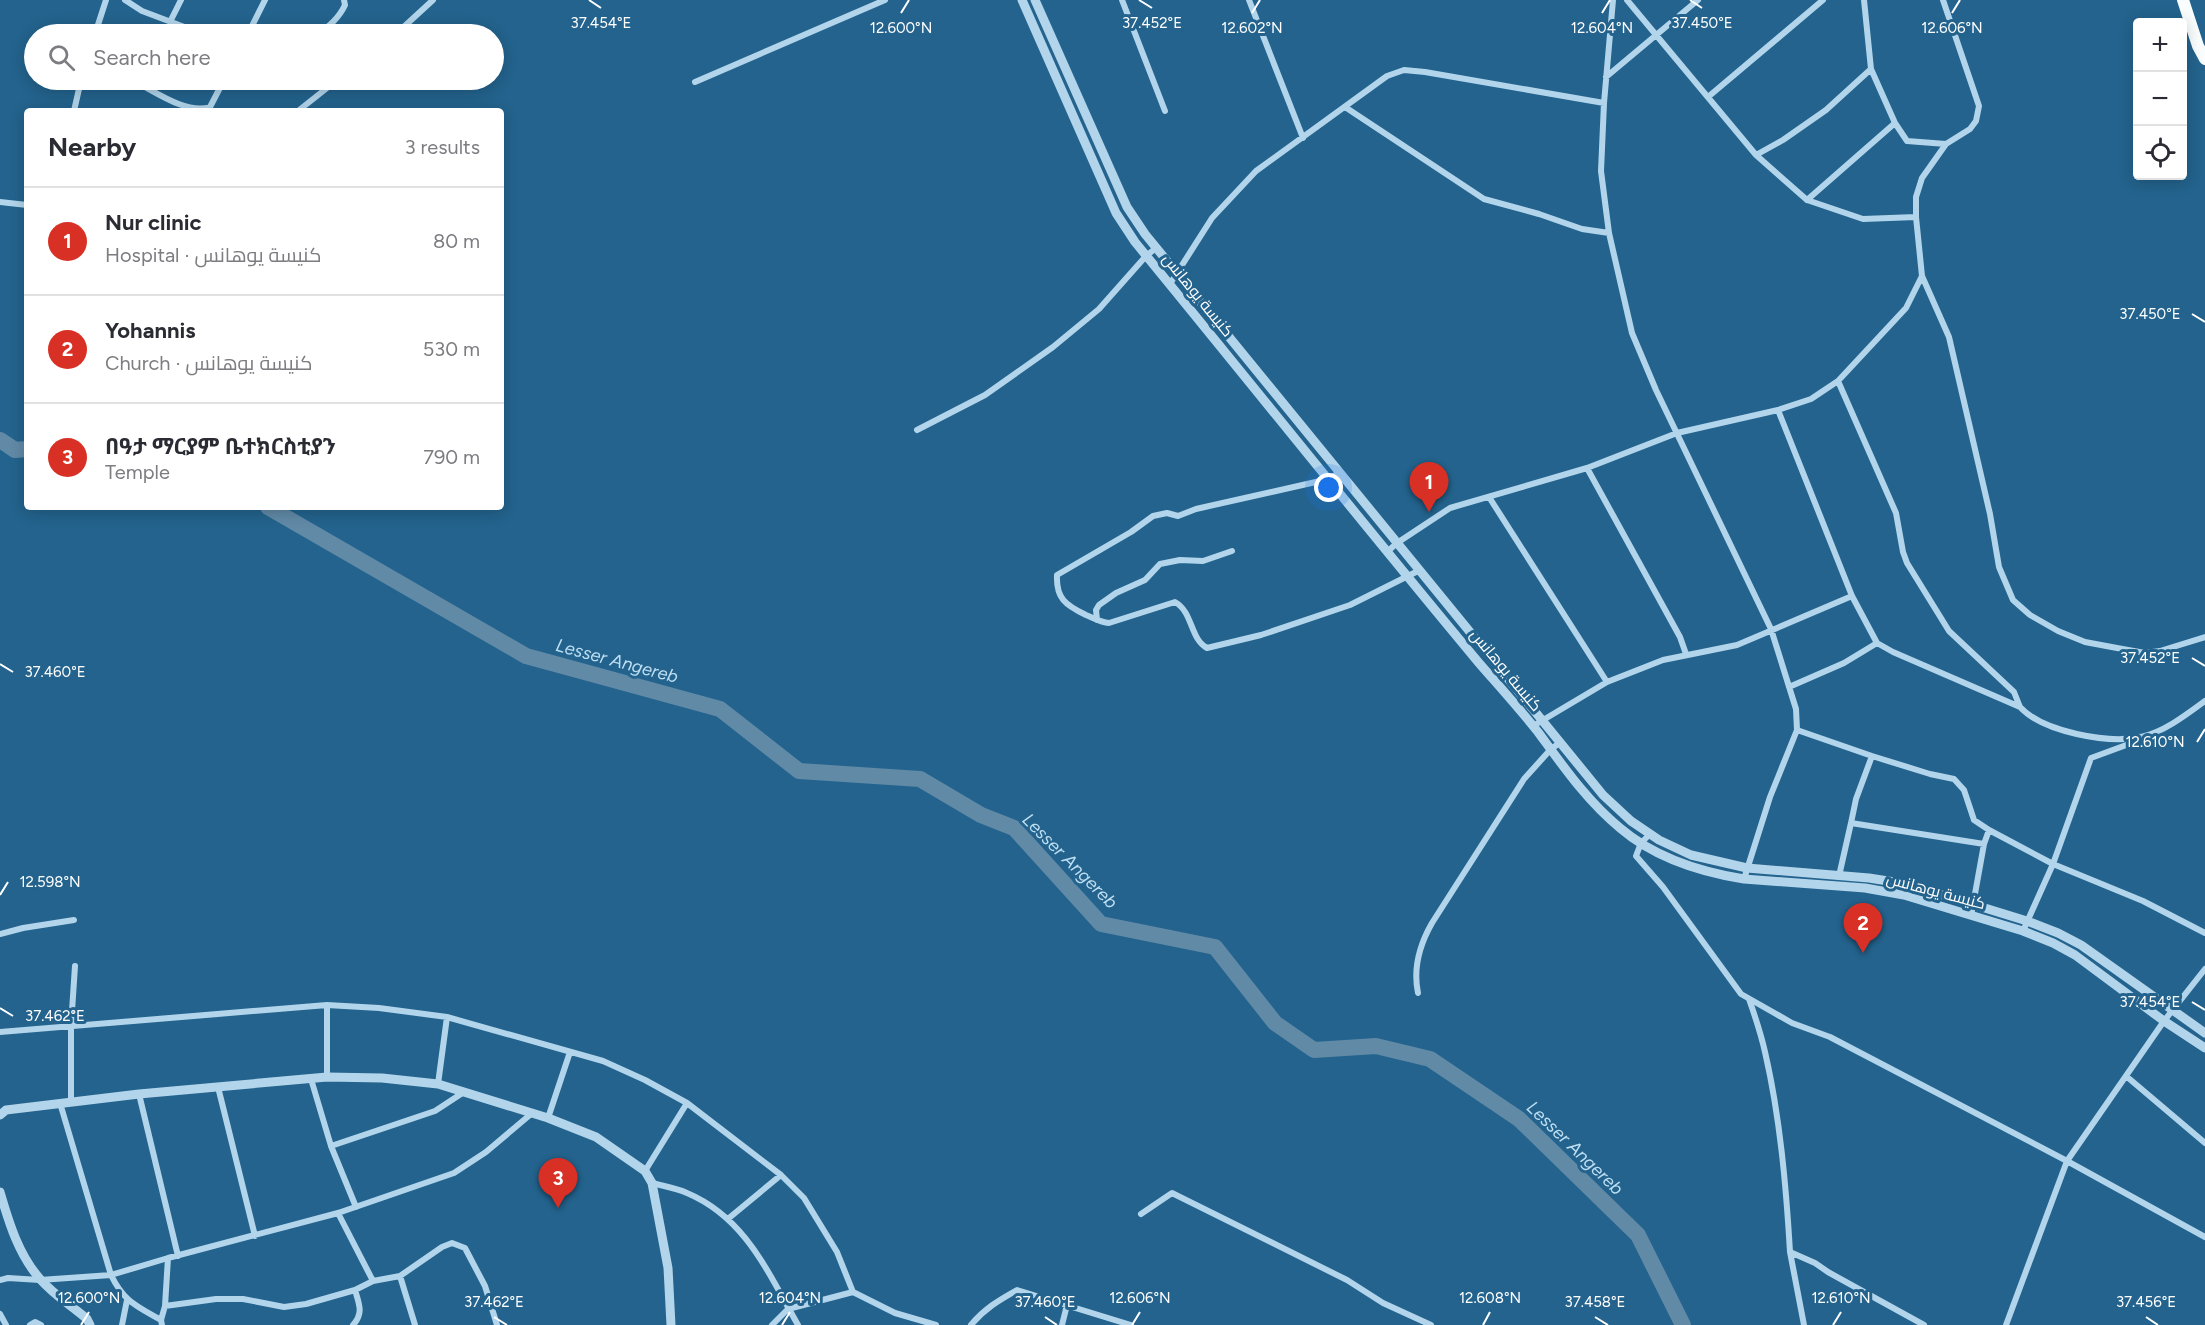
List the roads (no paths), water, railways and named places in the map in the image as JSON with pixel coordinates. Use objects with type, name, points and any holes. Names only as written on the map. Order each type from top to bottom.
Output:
[{"type":"highway","points":[[2183,0],[2198,46],[2205,59]]},
{"type":"street","points":[[98,24],[106,0]]},
{"type":"street","points":[[125,0],[142,11],[176,24]]},
{"type":"street","points":[[170,22],[182,0]]},
{"type":"street","points":[[253,24],[265,0]]},
{"type":"street","points":[[332,24],[343,10],[344,0]]},
{"type":"street","points":[[407,24],[433,0]]},
{"type":"street","points":[[695,82],[885,0]]},
{"type":"street","name":"كنيسة يوهانس","points":[[1023,0],[1116,213],[1146,256],[1387,552],[1533,726],[1593,804],[1621,830],[1653,850],[1688,866],[1744,879],[1865,888],[1904,895],[2053,943],[2075,955],[2164,1021],[2205,1048]]},
{"type":"street","points":[[1035,0],[1127,207],[1156,248],[1603,795],[1631,821],[1650,834],[1691,855],[1748,868],[1907,884],[2027,921],[2081,945],[2205,1032]]},
{"type":"street","points":[[1122,0],[1165,111]]},
{"type":"street","points":[[1250,0],[1303,138]]},
{"type":"street","points":[[1613,0],[1600,171],[1609,233],[1632,333],[1656,390],[1772,629],[1796,709],[1797,730],[1770,798],[1744,879]]},
{"type":"street","points":[[1627,0],[1756,155],[1807,200],[1863,219],[1916,217]]},
{"type":"street","points":[[1606,77],[1698,0]]},
{"type":"street","points":[[1708,97],[1823,0]]},
{"type":"street","points":[[1864,0],[1871,69],[1895,123],[1907,141],[1946,144]]},
{"type":"street","points":[[1943,0],[1979,106],[1976,121],[1970,129],[1946,144],[1922,178],[1916,197],[1916,217],[1922,276],[1949,337],[1990,514],[1999,567],[2013,600],[2039,621],[2085,642],[2145,652],[2160,651],[2205,637]]},
{"type":"street","points":[[1756,155],[1783,140],[1826,110],[1871,69]]},
{"type":"street","points":[[1170,284],[1212,218],[1256,171],[1387,76],[1404,70],[1604,103]]},
{"type":"street","points":[[75,108],[79,90]]},
{"type":"street","points":[[152,90],[191,108]]},
{"type":"street","points":[[207,108],[219,90]]},
{"type":"street","points":[[302,108],[324,90]]},
{"type":"street","points":[[1345,107],[1484,199],[1582,229],[1609,233]]},
{"type":"street","points":[[1807,200],[1895,123]]},
{"type":"street","points":[[0,202],[24,205]]},
{"type":"street","points":[[917,430],[985,395],[1053,347],[1099,309],[1146,256],[1156,248]]},
{"type":"street","points":[[1387,552],[1450,508],[1587,468],[1677,433],[1778,410],[1811,399],[1838,381],[1905,308],[1922,276]]},
{"type":"street","points":[[1838,381],[1896,513],[1907,563],[1949,631],[2014,692],[2020,707]]},
{"type":"street","points":[[1778,410],[1852,596],[1876,643],[2020,707],[2027,714],[2048,726],[2095,738],[2139,737],[2153,733],[2205,701]]},
{"type":"street","points":[[1587,468],[1680,637],[1686,654]]},
{"type":"street","points":[[1340,472],[1329,479],[1196,509],[1178,516],[1161,513],[1057,575],[1057,588],[1062,600],[1071,608],[1109,623],[1175,602],[1186,612],[1202,645],[1207,648],[1261,635],[1350,605],[1420,570]]},
{"type":"street","points":[[1489,497],[1607,682]]},
{"type":"street","points":[[1097,620],[1096,610],[1099,604],[1116,593],[1145,580],[1160,564],[1180,560],[1203,561],[1232,551]]},
{"type":"street","points":[[1533,726],[1607,682],[1663,660],[1737,645],[1852,596]]},
{"type":"street","points":[[1789,687],[1844,663],[1876,643]]},
{"type":"street","points":[[1797,730],[1872,756],[1954,779],[1964,790],[1974,820],[1989,830],[2053,864],[2181,919],[2205,933]]},
{"type":"street","points":[[2023,932],[2053,864],[2091,758],[2130,744],[2139,737]]},
{"type":"street","points":[[1418,993],[1417,973],[1422,941],[1524,779],[1551,749],[1561,742]]},
{"type":"street","points":[[1839,876],[1856,800],[1872,756]]},
{"type":"street","points":[[1851,823],[1984,844]]},
{"type":"street","points":[[1971,916],[1984,844],[1989,830]]},
{"type":"street","points":[[1650,834],[1641,843],[1636,856],[1663,887],[1741,994],[1792,1023],[1830,1037],[2067,1161],[2203,1236],[2205,1225]]},
{"type":"street","points":[[0,934],[74,920]]},
{"type":"street","points":[[71,1101],[71,1026],[75,966]]},
{"type":"street","points":[[2006,1325],[2067,1161],[2164,1021],[2205,969]]},
{"type":"street","points":[[2112,981],[2118,972]]},
{"type":"street","points":[[1749,999],[1765,1052],[1785,1180],[1790,1252],[1804,1325]]},
{"type":"street","points":[[327,1005],[327,1077]]},
{"type":"street","points":[[0,1032],[327,1005],[379,1008],[447,1017],[603,1061],[687,1103],[781,1175],[804,1198],[837,1252],[853,1292]]},
{"type":"street","points":[[438,1084],[447,1017]]},
{"type":"street","points":[[548,1118],[570,1052]]},
{"type":"street","points":[[2126,1076],[2205,1143]]},
{"type":"street","points":[[2,1112],[71,1101],[327,1077],[382,1078],[438,1084],[465,1091],[548,1118],[596,1137],[645,1171],[652,1183],[668,1268],[672,1325]]},
{"type":"street","points":[[311,1079],[332,1146],[356,1207]]},
{"type":"street","points":[[218,1087],[255,1236]]},
{"type":"street","points":[[332,1146],[435,1111],[465,1091]]},
{"type":"street","points":[[139,1094],[178,1256]]},
{"type":"street","points":[[60,1103],[111,1275],[117,1288],[127,1300],[162,1322],[168,1258]]},
{"type":"street","points":[[645,1171],[687,1103]]},
{"type":"street","points":[[0,1280],[111,1275],[338,1213],[454,1173],[486,1152],[531,1114]]},
{"type":"street","points":[[729,1218],[781,1175]]},
{"type":"street","points":[[652,1183],[686,1192],[729,1218],[748,1240],[798,1325]]},
{"type":"street","points":[[0,1192],[24,1258],[40,1280],[87,1319],[90,1325]]},
{"type":"street","points":[[1142,1214],[1172,1193],[1347,1280],[1383,1303],[1431,1325]]},
{"type":"street","points":[[338,1213],[373,1281]]},
{"type":"street","points":[[165,1306],[216,1299],[243,1299],[284,1307],[306,1304],[355,1290],[373,1281],[400,1276],[442,1247],[452,1243],[465,1248],[485,1286],[496,1325]]},
{"type":"street","points":[[1790,1252],[1815,1263],[1924,1325]]},
{"type":"street","points":[[400,1276],[416,1325]]},
{"type":"street","points":[[353,1325],[360,1318],[361,1311],[355,1290]]},
{"type":"street","points":[[971,1325],[997,1300],[1017,1290],[1131,1325]]},
{"type":"street","points":[[772,1325],[788,1309],[853,1292],[895,1313],[936,1325]]},
{"type":"street","points":[[122,1325],[127,1300]]},
{"type":"street","points":[[1062,1325],[1067,1305]]},
{"type":"street","points":[[0,1314],[6,1325]]},
{"type":"street","points":[[30,1325],[34,1322],[41,1325]]},
{"type":"waterway","name":"Lesser Angereb","points":[[0,440],[15,450],[24,449]]},
{"type":"waterway","name":"Lesser Angereb","points":[[273,510],[526,656],[720,709],[799,771],[920,779],[981,815],[1014,828],[1101,924],[1215,947],[1275,1023],[1314,1050],[1376,1046],[1430,1059],[1519,1119],[1638,1235],[1683,1325]]},
{"type":"place","name":"Nur clinic","points":[[1429,512]]},
{"type":"place","name":"Yohannis","points":[[1863,953]]},
{"type":"place","name":"በዓታ ማርያም ቤተክርስቲያን","points":[[558,1208]]}]
